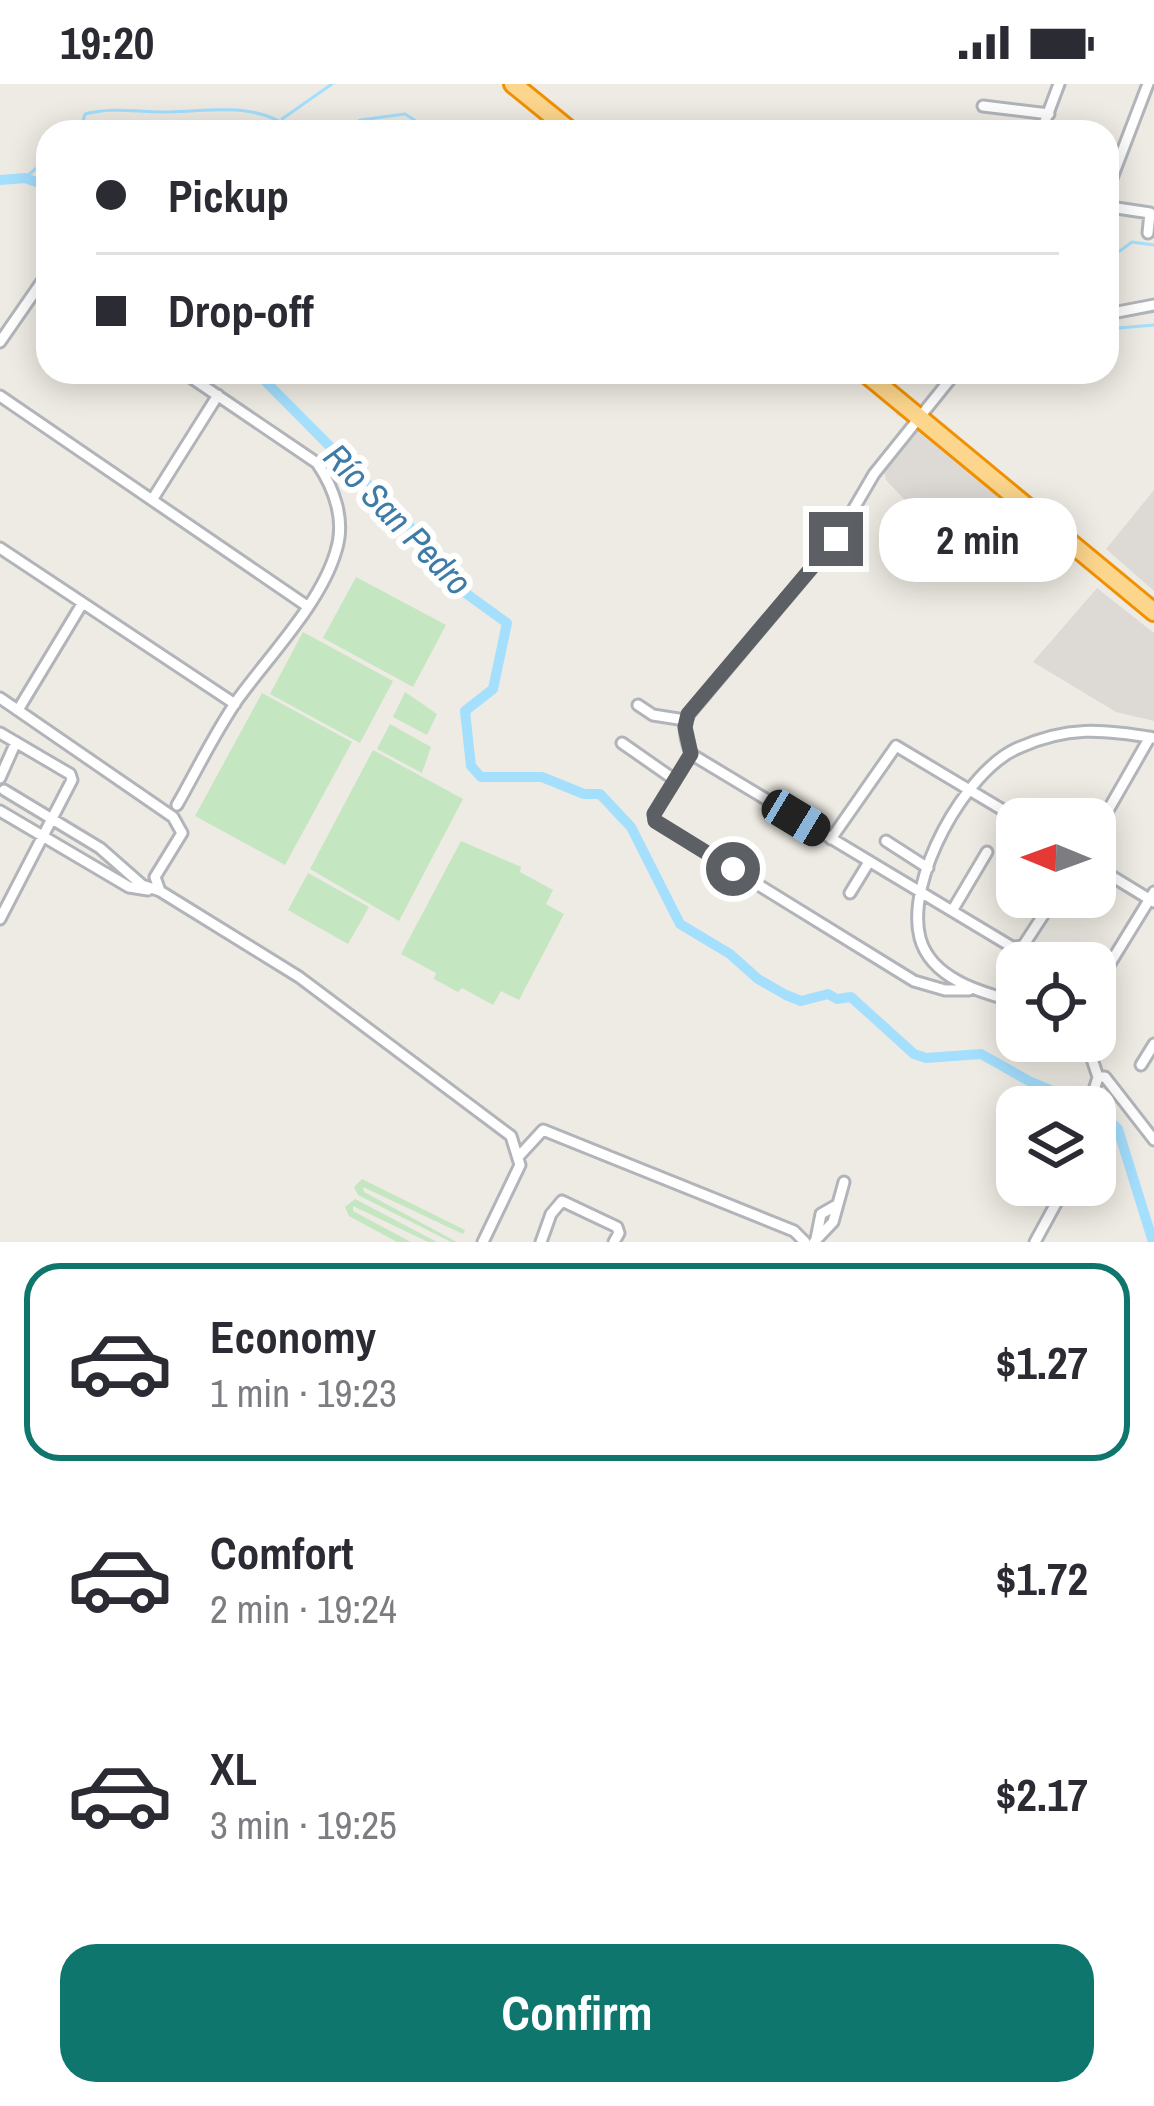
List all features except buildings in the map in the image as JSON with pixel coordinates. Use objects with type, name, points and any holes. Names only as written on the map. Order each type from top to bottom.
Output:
[{"type":"highway","points":[[513,84],[557,120]]},
{"type":"highway","points":[[878,384],[1154,612]]},
{"type":"street","points":[[1046,120],[1059,84]]},
{"type":"street","points":[[1119,160],[1148,84]]},
{"type":"street","points":[[983,106],[1049,114]]},
{"type":"street","points":[[1119,207],[1150,213],[1148,233]]},
{"type":"street","points":[[0,342],[36,290]]},
{"type":"street","points":[[1119,312],[1154,305]]},
{"type":"street","points":[[177,805],[235,704],[307,606],[337,551],[340,518],[329,481],[316,463],[203,384]]},
{"type":"street","points":[[946,384],[874,474],[836,539],[685,721],[691,754],[654,814],[655,821],[914,981],[996,996]]},
{"type":"street","points":[[152,500],[218,394]]},
{"type":"street","points":[[0,396],[307,606]]},
{"type":"street","points":[[0,548],[235,704]]},
{"type":"street","points":[[18,710],[82,604]]},
{"type":"street","points":[[0,698],[177,822],[182,833],[155,878],[160,891]]},
{"type":"street","points":[[638,705],[653,715],[685,721]]},
{"type":"street","points":[[973,990],[945,971],[920,938],[928,868],[943,827],[970,790],[1014,749],[1048,737],[1093,728],[1152,738],[1116,798]]},
{"type":"street","points":[[8,738],[1,785],[6,801],[0,810],[129,887],[160,891]]},
{"type":"street","points":[[0,750],[8,738]]},
{"type":"street","points":[[0,919],[72,782],[70,775],[8,738]]},
{"type":"street","points":[[622,743],[675,780]]},
{"type":"street","points":[[831,839],[896,746],[996,806]]},
{"type":"street","points":[[691,754],[1018,948],[1041,918]]},
{"type":"street","points":[[1,785],[100,848],[142,885],[160,891],[299,977],[511,1136],[520,1155],[517,1177],[483,1242]]},
{"type":"street","points":[[886,842],[928,868]]},
{"type":"street","points":[[87,862],[100,848]]},
{"type":"street","points":[[952,911],[987,852]]},
{"type":"street","points":[[850,892],[869,862]]},
{"type":"street","points":[[1116,878],[1153,898],[1116,955]]},
{"type":"street","points":[[1141,1065],[1154,1045]]},
{"type":"street","points":[[1091,1062],[1094,1086]]},
{"type":"street","points":[[1096,1080],[1110,1081],[1154,1140]]},
{"type":"street","points":[[520,1155],[543,1130],[812,1241],[821,1214],[835,1206],[844,1182]]},
{"type":"street","points":[[541,1242],[551,1214],[562,1201],[617,1227],[614,1242]]},
{"type":"street","points":[[1035,1242],[1055,1206]]},
{"type":"shaded area","points":[[915,426],[1009,505],[947,580],[916,512],[884,472],[884,465]]},
{"type":"shaded area","points":[[1154,490],[1154,591],[1106,549]]},
{"type":"shaded area","points":[[1097,588],[1154,633],[1154,721],[1116,712],[1033,662]]},
{"type":"green space","points":[[356,577],[446,625],[413,687],[323,638]]},
{"type":"green space","points":[[303,632],[393,681],[360,743],[270,694]]},
{"type":"green space","points":[[405,692],[437,714],[427,735],[393,717]]},
{"type":"green space","points":[[262,693],[352,742],[285,865],[195,816]]},
{"type":"green space","points":[[390,724],[431,747],[422,773],[377,749]]},
{"type":"green space","points":[[373,750],[463,799],[399,921],[310,869]]},
{"type":"green space","points":[[461,841],[521,867],[520,872],[553,890],[546,904],[564,914],[519,1000],[501,991],[493,1005],[462,988],[458,992],[434,979],[436,973],[401,954]]},
{"type":"green space","points":[[308,873],[369,907],[348,944],[288,910]]},
{"type":"green space","points":[[362,1179],[465,1230],[463,1234],[363,1187],[364,1192],[457,1242],[451,1242],[358,1195],[354,1187]]},
{"type":"green space","points":[[355,1199],[437,1242],[353,1206],[353,1211],[411,1242],[397,1242],[349,1216],[345,1207]]},
{"type":"waterway","points":[[282,119],[332,84]]},
{"type":"waterway","points":[[83,120],[85,114],[117,110],[251,112],[277,120]]},
{"type":"waterway","points":[[360,120],[405,114],[414,120]]},
{"type":"waterway","points":[[25,178],[36,168]]},
{"type":"waterway","name":"Río San Pedro","points":[[0,180],[36,182]]},
{"type":"waterway","points":[[1119,252],[1132,242],[1154,245]]},
{"type":"waterway","points":[[1119,328],[1154,325]]},
{"type":"waterway","name":"Río San Pedro","points":[[268,384],[415,532],[446,579],[507,623],[493,689],[465,711],[471,766],[481,777],[542,777],[584,794],[600,794],[631,827],[680,924],[786,995],[801,1001],[828,994],[837,999],[851,997],[914,1054],[926,1058],[981,1054],[1041,1086]]},
{"type":"waterway","name":"Río San Pedro","points":[[1116,1127],[1153,1242]]},
{"type":"route","points":[[733,869],[655,821],[654,814],[691,754],[685,727],[688,714],[836,539]]}]
